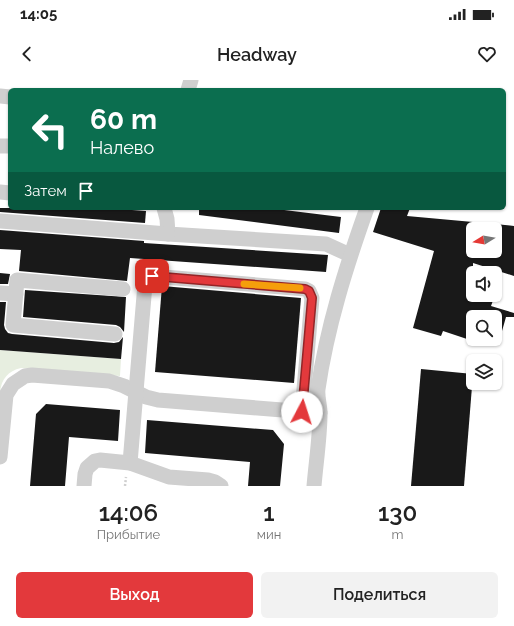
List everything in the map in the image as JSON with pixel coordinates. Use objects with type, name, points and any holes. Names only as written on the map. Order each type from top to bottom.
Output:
[{"type":"street","points":[[165,210],[168,234]]},
{"type":"street","points":[[314,486],[320,413],[318,392],[320,375],[337,301],[350,255],[366,210]]},
{"type":"street","points":[[0,221],[326,244],[350,255]]},
{"type":"street","points":[[130,463],[145,284],[149,277],[152,276],[305,289],[309,291],[312,298],[302,412]]},
{"type":"street","points":[[115,334],[13,326],[17,280],[123,289]]},
{"type":"street","points":[[0,293],[16,294]]},
{"type":"street","points":[[0,457],[6,395],[13,384],[24,376],[32,375],[109,381],[124,386],[146,397],[158,400],[320,413]]},
{"type":"street","points":[[84,486],[87,468],[95,461],[100,460],[130,463],[169,477],[208,480],[221,486]]},
{"type":"shaded area","points":[[0,350],[121,359],[120,376],[21,368],[12,371],[6,376],[0,393]]},
{"type":"building","points":[[0,208],[8,208],[8,210],[146,211],[145,223],[0,212]]},
{"type":"building","points":[[199,210],[284,210],[341,217],[339,233],[199,215]]},
{"type":"building","points":[[380,210],[409,210],[407,216],[473,222],[466,222],[466,258],[502,258],[502,225],[514,226],[514,276],[502,272],[502,266],[482,266],[473,263],[473,266],[466,266],[466,302],[492,302],[491,306],[514,313],[514,317],[506,317],[502,331],[502,310],[466,310],[466,339],[443,331],[441,336],[413,328],[434,251],[373,232]]},
{"type":"building","points":[[0,230],[144,241],[144,243],[328,255],[326,272],[130,258],[127,281],[19,271],[21,250],[0,249]]},
{"type":"building","points":[[0,273],[10,274],[8,284],[0,284]]},
{"type":"building","points":[[162,286],[301,298],[294,383],[155,372]]},
{"type":"building","points":[[25,290],[126,297],[124,332],[116,325],[23,317]]},
{"type":"building","points":[[0,302],[6,302],[4,325],[8,333],[114,343],[119,342],[123,337],[121,359],[0,350]]},
{"type":"building","points":[[421,369],[466,373],[466,390],[472,390],[464,486],[411,486]]},
{"type":"building","points":[[46,404],[120,410],[118,441],[69,437],[65,486],[30,486],[36,414]]},
{"type":"building","points":[[147,420],[273,430],[284,444],[280,486],[248,486],[250,462],[145,453]]},
{"type":"slow traffic","points":[[244,284],[300,288]]},
{"type":"route","points":[[152,276],[305,289],[309,291],[312,298],[302,412]]}]
